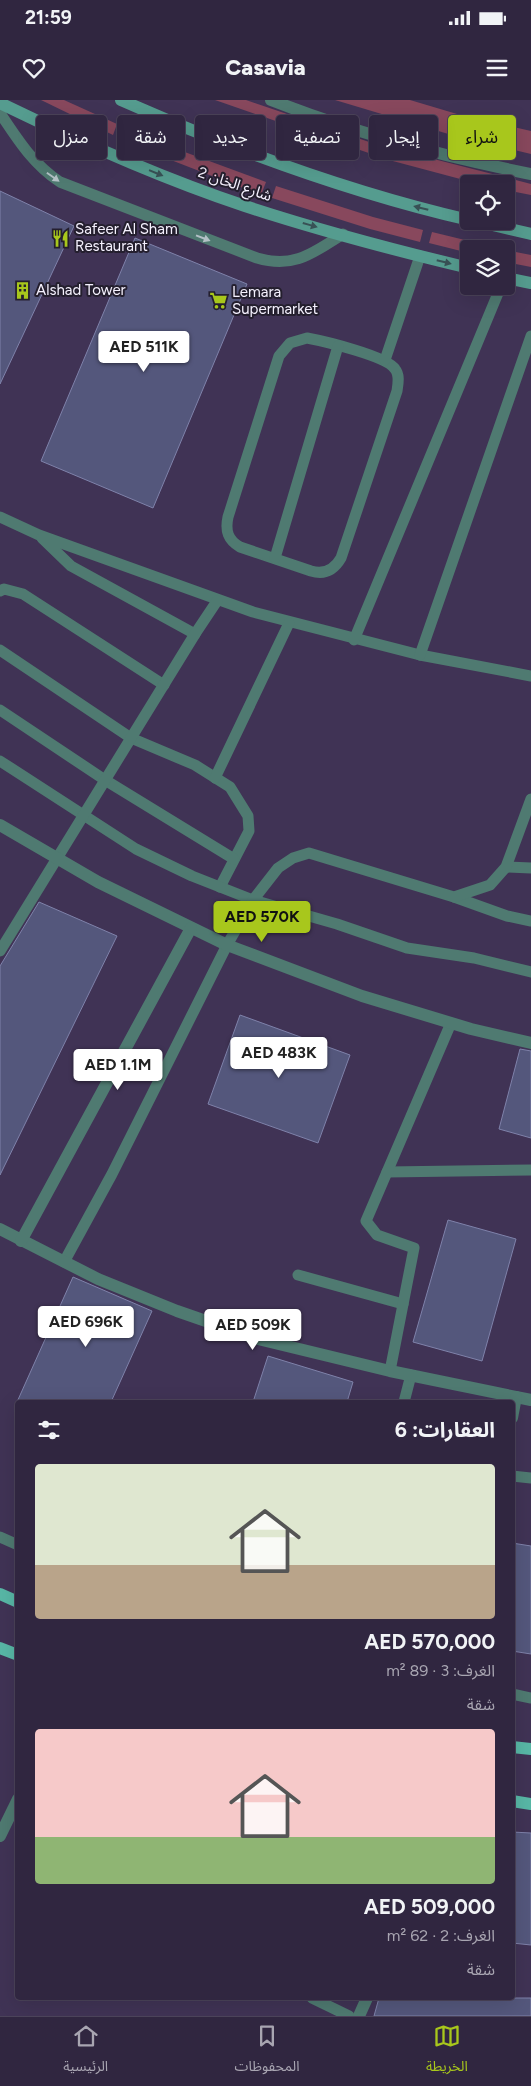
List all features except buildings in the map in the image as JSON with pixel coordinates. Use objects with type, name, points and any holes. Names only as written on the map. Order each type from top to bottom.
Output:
[{"type":"main road","points":[[121,100],[282,166],[387,199],[460,218]]},
{"type":"main road","name":"شارع الخان 2","points":[[0,103],[121,160],[183,184],[246,206],[460,266]]},
{"type":"main road","points":[[514,230],[531,234]]},
{"type":"main road","points":[[515,280],[531,283]]},
{"type":"main road","points":[[0,1594],[15,1601]]},
{"type":"main road","points":[[0,1648],[15,1654]]},
{"type":"main road","points":[[515,1747],[531,1750]]},
{"type":"main road","points":[[515,1801],[531,1804]]},
{"type":"street","points":[[271,100],[312,115],[418,147],[531,174]]},
{"type":"street","points":[[0,825],[56,859],[144,906],[226,945],[362,996],[451,1023],[531,1044]]},
{"type":"street","points":[[21,1241],[191,928]]},
{"type":"street","points":[[1,1232],[98,1279],[177,1311],[258,1339],[390,1371],[531,1400]]},
{"type":"street","points":[[515,1402],[516,1397]]},
{"type":"street","points":[[0,1836],[15,1805]]},
{"type":"street","points":[[359,2016],[366,2000]]},
{"type":"lane","points":[[0,113],[29,156],[48,174],[60,182],[257,258],[282,263],[294,261],[306,257],[343,234]]},
{"type":"lane","points":[[385,360],[420,256]]},
{"type":"lane","points":[[354,640],[498,295]]},
{"type":"lane","points":[[420,655],[531,336]]},
{"type":"lane","points":[[307,338],[385,360],[396,370],[398,377],[397,391],[338,564],[329,571],[317,572],[234,544],[227,532],[228,517],[278,356],[290,343],[298,339],[307,338]]},
{"type":"lane","points":[[274,558],[338,346]]},
{"type":"lane","points":[[0,518],[39,536],[217,601],[289,623],[420,655],[531,676]]},
{"type":"lane","points":[[39,536],[70,566],[195,634]]},
{"type":"lane","points":[[0,591],[4,589],[23,594],[164,685]]},
{"type":"lane","points":[[0,951],[217,601]]},
{"type":"lane","points":[[215,778],[289,623]]},
{"type":"lane","points":[[0,650],[131,738],[195,765],[230,787],[248,816],[249,831],[220,887]]},
{"type":"lane","points":[[0,710],[105,780],[234,859]]},
{"type":"lane","points":[[0,761],[136,849],[220,887],[253,900],[337,924],[407,948],[474,958],[531,972]]},
{"type":"lane","points":[[454,898],[490,885],[506,867],[531,799]]},
{"type":"lane","points":[[64,1262],[116,1166],[226,945],[253,900],[278,868],[293,858],[309,853],[507,916],[531,921]]},
{"type":"lane","points":[[506,867],[531,868]]},
{"type":"lane","points":[[390,1371],[414,1248],[376,1235],[366,1220],[451,1023]]},
{"type":"lane","points":[[387,1172],[531,1170]]},
{"type":"lane","points":[[298,1275],[403,1304]]},
{"type":"lane","points":[[405,1400],[411,1375]]},
{"type":"lane","points":[[515,1476],[531,1478]]},
{"type":"lane","points":[[0,1537],[15,1544]]},
{"type":"lane","points":[[515,1695],[531,1698]]},
{"type":"lane","points":[[316,2000],[349,2016]]},
{"type":"shaded area","points":[[41,100],[64,100],[97,115],[72,115]]},
{"type":"shaded area","points":[[215,100],[246,100],[290,115],[276,115],[276,121],[266,118],[266,115],[258,115]]},
{"type":"shaded area","points":[[335,100],[410,100],[461,115],[448,115],[448,134],[438,131],[438,115],[385,115]]},
{"type":"shaded area","points":[[107,119],[117,124],[113,135],[107,132]]},
{"type":"shaded area","points":[[516,128],[531,131],[531,154],[516,150]]},
{"type":"shaded area","points":[[359,139],[369,142],[369,153],[359,150]]},
{"type":"shaded area","points":[[185,152],[195,156],[195,160],[206,160],[266,182],[261,195],[171,160],[185,160]]},
{"type":"shaded area","points":[[389,160],[437,160],[496,175],[460,175],[460,179]]},
{"type":"shaded area","points":[[515,180],[531,184],[531,195],[515,192]]},
{"type":"shaded area","points":[[276,186],[373,217],[423,230],[420,242],[370,229],[272,198]]},
{"type":"shaded area","points":[[432,232],[465,240],[460,240],[460,251],[429,243]]},
{"type":"shaded area","points":[[515,252],[531,255],[531,267],[515,264]]},
{"type":"place","name":"Safeer Al Sham Restaurant","points":[[61,238]]},
{"type":"place","name":"Alshad Tower","points":[[22,290]]},
{"type":"place","name":"Lemara Supermarket","points":[[218,301]]}]
